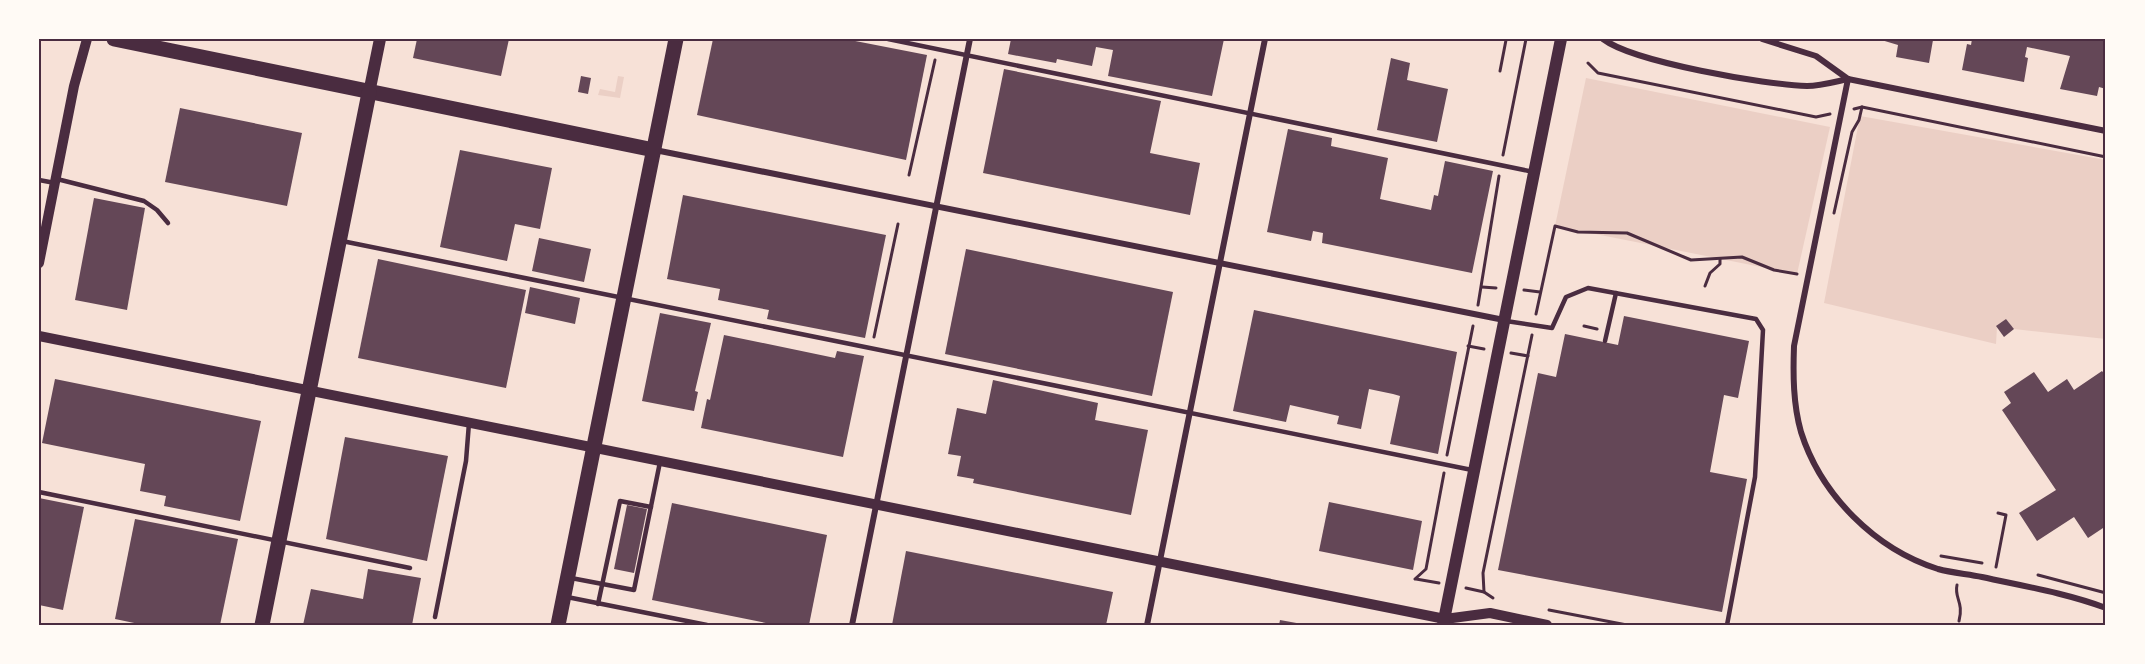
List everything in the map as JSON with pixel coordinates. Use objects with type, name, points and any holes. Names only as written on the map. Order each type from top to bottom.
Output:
[{"type":"main road","points":[[114,39],[146,42],[369,93],[654,150]]},
{"type":"main road","points":[[262,625],[380,39]]},
{"type":"main road","points":[[558,625],[676,39]]},
{"type":"main road","points":[[1447,623],[1474,471],[1561,39]]},
{"type":"street","points":[[39,263],[43,222],[55,181],[87,39]]},
{"type":"street","points":[[852,625],[970,39]]},
{"type":"street","points":[[1147,625],[1265,39]]},
{"type":"street","points":[[1603,39],[1632,55],[1776,84],[1810,86],[1848,79],[2106,131]]},
{"type":"street","points":[[1762,39],[1816,56],[1848,79]]},
{"type":"street","points":[[1848,79],[1794,346],[1793,385],[1801,431],[1817,469],[1836,497],[1863,527],[1902,554],[1938,569],[2019,585],[2106,608]]},
{"type":"street","points":[[654,150],[1505,321]]},
{"type":"street","points":[[39,336],[1447,623],[1490,613],[1547,625]]},
{"type":"lane","points":[[888,39],[1534,172]]},
{"type":"lane","points":[[39,180],[55,181],[144,201],[157,210],[168,223]]},
{"type":"lane","points":[[339,241],[1474,471]]},
{"type":"lane","points":[[1505,321],[1552,328],[1566,297],[1588,288],[1756,319],[1762,330],[1755,477],[1727,625]]},
{"type":"lane","points":[[1605,341],[1616,293]]},
{"type":"lane","points":[[435,617],[466,461],[469,423]]},
{"type":"lane","points":[[568,577],[634,590],[644,531],[660,462]]},
{"type":"lane","points":[[39,492],[411,568]]},
{"type":"lane","points":[[598,604],[620,501],[651,507]]},
{"type":"lane","points":[[615,525],[622,527]]},
{"type":"lane","points":[[610,546],[618,548]]},
{"type":"lane","points":[[564,597],[707,625]]},
{"type":"path","points":[[1500,71],[1506,40]]},
{"type":"path","points":[[909,175],[937,49]]},
{"type":"path","points":[[1832,225],[1852,132],[1859,120],[1862,107]]},
{"type":"path","points":[[871,348],[898,224]]},
{"type":"path","points":[[1497,599],[1484,592],[1483,573],[1555,226],[1578,231],[1627,233],[1691,260],[1742,257],[1774,270],[1797,274]]},
{"type":"path","points":[[1705,286],[1710,273],[1720,264],[1720,259]]},
{"type":"path","points":[[1584,326],[1598,329]]},
{"type":"path","points":[[1938,556],[1996,567],[2006,515],[1998,513]]},
{"type":"path","points":[[1957,585],[1956,591],[1962,604],[1959,621]]},
{"type":"path","points":[[1546,609],[1627,625]]},
{"type":"shaded area","points":[[618,76],[624,77],[620,98],[598,95],[600,89],[615,92]]},
{"type":"shaded area","points":[[1586,78],[1830,127],[1797,274],[1555,226]]},
{"type":"shaded area","points":[[1860,116],[2106,160],[2106,339],[2014,329],[2006,319],[1997,327],[1996,344],[1824,303]]},
{"type":"building","points":[[417,39],[509,39],[501,76],[413,58]]},
{"type":"building","points":[[713,39],[845,39],[927,55],[906,160],[697,115]]},
{"type":"building","points":[[1011,39],[1224,39],[1212,96],[1108,76],[1113,50],[1096,47],[1092,66],[1057,59],[1056,63],[1008,54]]},
{"type":"building","points":[[1878,39],[1933,40],[1929,63],[1896,57],[1898,45]]},
{"type":"building","points":[[1972,39],[2106,39],[2106,89],[2099,87],[2097,96],[2060,89],[2070,56],[2027,47],[2025,57],[2028,58],[2024,82],[1962,70],[1967,44],[1971,45]]},
{"type":"building","points":[[1391,58],[1410,63],[1407,80],[1448,89],[1437,142],[1377,130]]},
{"type":"building","points":[[1004,69],[1161,101],[1150,153],[1200,163],[1190,215],[983,173]]},
{"type":"building","points":[[581,76],[591,78],[588,94],[578,92]]},
{"type":"building","points":[[180,108],[302,133],[287,206],[165,182]]},
{"type":"building","points":[[1288,129],[1332,138],[1331,146],[1388,158],[1380,199],[1431,210],[1434,195],[1438,196],[1445,161],[1493,171],[1472,273],[1322,243],[1323,233],[1313,231],[1311,241],[1267,232]]},
{"type":"building","points":[[460,150],[552,168],[540,229],[515,224],[507,261],[440,247]]},
{"type":"building","points":[[683,195],[886,235],[865,338],[767,319],[769,310],[718,300],[720,289],[667,279]]},
{"type":"building","points":[[94,198],[145,208],[127,310],[75,300]]},
{"type":"building","points":[[539,238],[591,249],[584,282],[532,271]]},
{"type":"building","points":[[966,249],[1173,292],[1152,396],[945,354]]},
{"type":"building","points":[[378,259],[526,290],[506,388],[358,358]]},
{"type":"building","points":[[530,287],[580,298],[575,324],[525,313]]},
{"type":"building","points":[[1254,310],[1457,352],[1438,454],[1390,444],[1400,396],[1393,394],[1369,389],[1361,429],[1337,424],[1339,416],[1290,405],[1286,422],[1233,411]]},
{"type":"building","points":[[660,313],[711,323],[695,391],[698,392],[694,411],[642,401]]},
{"type":"building","points":[[1624,316],[1749,341],[1738,398],[1724,395],[1710,472],[1747,479],[1722,612],[1498,570],[1538,373],[1556,377],[1565,334],[1618,345]]},
{"type":"building","points":[[2006,319],[2014,329],[2004,337],[1996,326]]},
{"type":"building","points":[[724,335],[835,358],[837,351],[864,356],[843,457],[701,428],[707,399],[710,400]]},
{"type":"building","points":[[2102,371],[2106,376],[2106,526],[2088,538],[2074,517],[2037,541],[2019,513],[2056,490],[2002,410],[2011,403],[2004,392],[2034,372],[2048,392],[2067,379],[2074,390]]},
{"type":"building","points":[[55,379],[261,421],[240,521],[164,506],[166,496],[140,491],[145,464],[42,443]]},
{"type":"building","points":[[993,380],[1098,403],[1095,420],[1148,430],[1131,515],[973,483],[974,479],[957,476],[961,456],[948,454],[957,408],[986,414]]},
{"type":"building","points":[[345,437],[448,456],[427,561],[326,539]]},
{"type":"building","points":[[39,498],[84,507],[63,610],[39,605]]},
{"type":"building","points":[[1329,502],[1422,521],[1413,570],[1319,551]]},
{"type":"building","points":[[672,503],[827,535],[809,625],[776,625],[652,600]]},
{"type":"building","points":[[627,505],[647,509],[634,573],[614,569]]},
{"type":"building","points":[[135,519],[238,539],[220,625],[144,625],[115,619]]},
{"type":"building","points":[[906,551],[1113,592],[1106,625],[892,625]]},
{"type":"building","points":[[368,569],[421,578],[412,625],[303,625],[311,589],[363,599]]},
{"type":"building","points":[[1280,620],[1302,624],[1302,625],[1279,625]]}]
